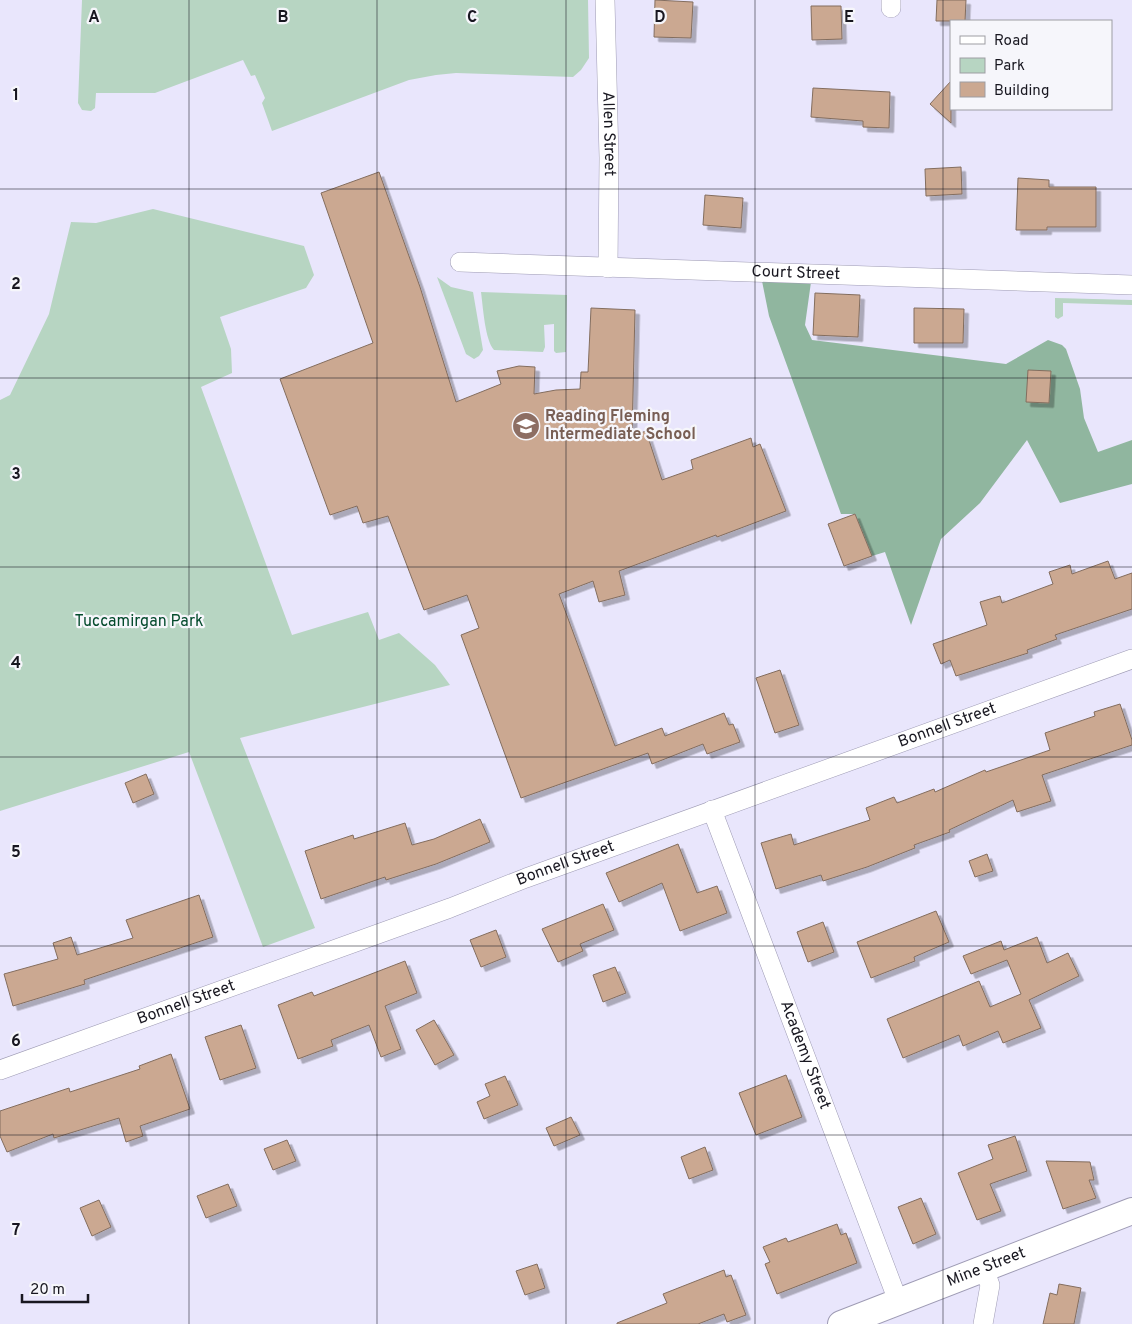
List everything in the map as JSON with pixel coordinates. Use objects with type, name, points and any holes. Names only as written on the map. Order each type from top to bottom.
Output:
[{"type":"street","name":"Allen Street","points":[[605,0],[609,158],[608,268]]},
{"type":"street","name":"Court Street","points":[[460,262],[1132,285]]},
{"type":"street","name":"Bonnell Street","points":[[0,1070],[1132,659]]},
{"type":"street","name":"Academy Street","points":[[712,810],[898,1301]]},
{"type":"street","name":"Mine Street","points":[[840,1324],[1132,1211]]},
{"type":"street","points":[[983,1324],[990,1285],[984,1269]]},
{"type":"green space","points":[[82,0],[588,0],[589,58],[581,70],[573,77],[456,73],[409,80],[272,131],[262,103],[265,98],[255,75],[251,76],[243,60],[155,93],[96,93],[95,108],[91,111],[82,110],[78,103]]},
{"type":"green space","name":"Tuccamirgan Park","points":[[153,209],[304,246],[314,275],[306,288],[220,317],[231,349],[232,373],[201,387],[292,635],[368,612],[379,640],[399,633],[435,665],[450,685],[240,738],[315,928],[263,947],[189,752],[0,811],[0,400],[10,395],[49,314],[71,222],[96,223]]},
{"type":"green space","points":[[812,275],[805,325],[812,340],[1006,364],[1048,340],[1062,345],[1066,349],[1080,389],[1084,418],[1098,452],[1132,440],[1132,484],[1060,503],[1027,440],[980,503],[941,539],[911,625],[885,552],[872,556],[855,514],[841,514],[769,316],[761,276]]},
{"type":"green space","points":[[437,277],[451,287],[473,292],[483,350],[474,359],[466,354]]},
{"type":"green space","points":[[481,292],[567,295],[566,352],[556,353],[554,351],[554,324],[544,325],[545,347],[543,352],[494,350],[486,331]]},
{"type":"green space","points":[[1055,298],[1132,300],[1132,305],[1063,303],[1063,316],[1058,319],[1055,317]]},
{"type":"building","points":[[655,0],[693,2],[691,38],[654,37]]},
{"type":"building","points":[[937,0],[966,0],[965,20],[936,21]]},
{"type":"building","points":[[811,6],[841,6],[842,39],[812,40]]},
{"type":"building","points":[[950,82],[951,123],[930,104]]},
{"type":"building","points":[[813,88],[890,92],[889,128],[863,127],[863,121],[811,117]]},
{"type":"building","points":[[961,167],[962,194],[926,196],[925,169]]},
{"type":"building","name":"Reading Fleming Intermediate School","points":[[379,172],[420,287],[456,402],[501,384],[497,371],[519,366],[535,367],[534,394],[556,390],[580,389],[581,372],[588,372],[591,308],[635,310],[632,436],[646,431],[662,480],[693,469],[691,460],[751,438],[753,447],[760,444],[786,511],[619,571],[625,595],[599,602],[593,581],[559,594],[615,746],[662,728],[665,736],[724,713],[729,725],[733,724],[740,742],[707,754],[703,744],[652,764],[648,753],[521,798],[461,635],[479,628],[467,595],[424,610],[388,516],[363,523],[357,506],[330,515],[280,379],[373,343],[321,193]]},
{"type":"building","points":[[1018,178],[1049,180],[1049,187],[1096,187],[1096,227],[1047,227],[1047,230],[1016,230]]},
{"type":"building","points":[[705,195],[743,198],[741,228],[703,225]]},
{"type":"building","points":[[815,293],[860,295],[858,337],[813,335]]},
{"type":"building","points":[[914,308],[964,309],[963,343],[914,343]]},
{"type":"building","points":[[1028,370],[1051,371],[1049,403],[1026,402]]},
{"type":"building","points":[[855,514],[872,556],[844,566],[828,524]]},
{"type":"building","points":[[1108,561],[1115,579],[1132,573],[1132,609],[1055,635],[1057,639],[1027,650],[1028,653],[956,676],[950,660],[941,664],[933,644],[987,625],[980,602],[1000,596],[1002,603],[1053,584],[1049,572],[1070,565],[1072,574]]},
{"type":"building","points":[[780,670],[799,725],[775,733],[756,678]]},
{"type":"building","points":[[1120,704],[1132,745],[1042,775],[1051,801],[1017,812],[1013,800],[949,830],[950,832],[914,845],[915,848],[867,867],[823,881],[821,875],[776,889],[761,843],[791,834],[794,845],[870,820],[866,808],[894,797],[897,803],[934,789],[935,792],[985,770],[986,772],[1050,750],[1045,733],[1095,716],[1094,712]]},
{"type":"building","points":[[146,774],[154,794],[133,803],[125,783]]},
{"type":"building","points":[[480,819],[490,842],[436,864],[386,880],[385,877],[321,899],[305,851],[353,835],[354,839],[405,823],[412,845],[434,839]]},
{"type":"building","points":[[678,844],[697,893],[717,886],[727,913],[680,931],[662,883],[619,902],[606,873]]},
{"type":"building","points":[[987,854],[993,871],[975,877],[969,861]]},
{"type":"building","points":[[199,895],[213,937],[84,980],[85,984],[13,1006],[4,974],[58,959],[53,943],[71,937],[77,955],[133,938],[126,920]]},
{"type":"building","points":[[603,904],[614,930],[580,944],[583,951],[558,962],[542,929]]},
{"type":"building","points":[[936,911],[949,942],[914,957],[915,961],[871,978],[857,942]]},
{"type":"building","points":[[823,922],[834,952],[808,962],[797,932]]},
{"type":"building","points":[[496,930],[506,957],[481,967],[470,940]]},
{"type":"building","points":[[1037,937],[1047,963],[1068,953],[1079,976],[1029,1000],[1041,1028],[1003,1043],[998,1031],[963,1046],[959,1035],[903,1058],[887,1019],[979,981],[990,1007],[1021,994],[1007,960],[971,974],[963,956],[1001,941],[1004,950]]},
{"type":"building","points":[[405,961],[417,993],[385,1006],[401,1049],[381,1057],[369,1025],[331,1040],[333,1046],[298,1059],[278,1005],[312,992],[314,996]]},
{"type":"building","points":[[615,967],[626,993],[603,1002],[593,975]]},
{"type":"building","points":[[434,1020],[454,1055],[435,1065],[416,1030]]},
{"type":"building","points":[[241,1025],[256,1068],[220,1080],[205,1037]]},
{"type":"building","points":[[171,1054],[190,1109],[140,1126],[143,1136],[126,1142],[119,1118],[54,1138],[53,1134],[7,1152],[0,1136],[0,1111],[69,1088],[70,1092],[140,1069],[139,1066]]},
{"type":"building","points":[[786,1075],[802,1117],[756,1135],[739,1093]]},
{"type":"building","points":[[505,1076],[518,1105],[484,1119],[477,1102],[490,1096],[485,1084]]},
{"type":"building","points":[[571,1117],[580,1135],[554,1146],[546,1128]]},
{"type":"building","points":[[1015,1136],[1027,1171],[990,1184],[1001,1211],[977,1220],[958,1173],[993,1159],[988,1145]]},
{"type":"building","points":[[287,1140],[296,1161],[273,1170],[264,1149]]},
{"type":"building","points":[[705,1147],[713,1170],[689,1179],[681,1157]]},
{"type":"building","points":[[1046,1161],[1090,1162],[1094,1180],[1089,1180],[1096,1198],[1063,1209]]},
{"type":"building","points":[[228,1184],[237,1206],[206,1218],[197,1196]]},
{"type":"building","points":[[921,1198],[936,1234],[913,1244],[898,1207]]},
{"type":"building","points":[[99,1200],[111,1227],[92,1236],[80,1208]]},
{"type":"building","points":[[837,1224],[841,1235],[846,1233],[857,1263],[777,1294],[765,1264],[770,1262],[763,1247],[786,1238],[788,1242]]},
{"type":"building","points":[[537,1264],[545,1288],[525,1295],[516,1271]]},
{"type":"building","points":[[724,1270],[726,1277],[731,1275],[746,1315],[727,1322],[724,1314],[698,1324],[617,1324],[667,1303],[663,1294]]},
{"type":"building","points":[[1059,1284],[1081,1288],[1074,1324],[1043,1324],[1050,1293],[1057,1295]]},
{"type":"place","name":"Reading Fleming Intermediate School","points":[[526,426]]}]
